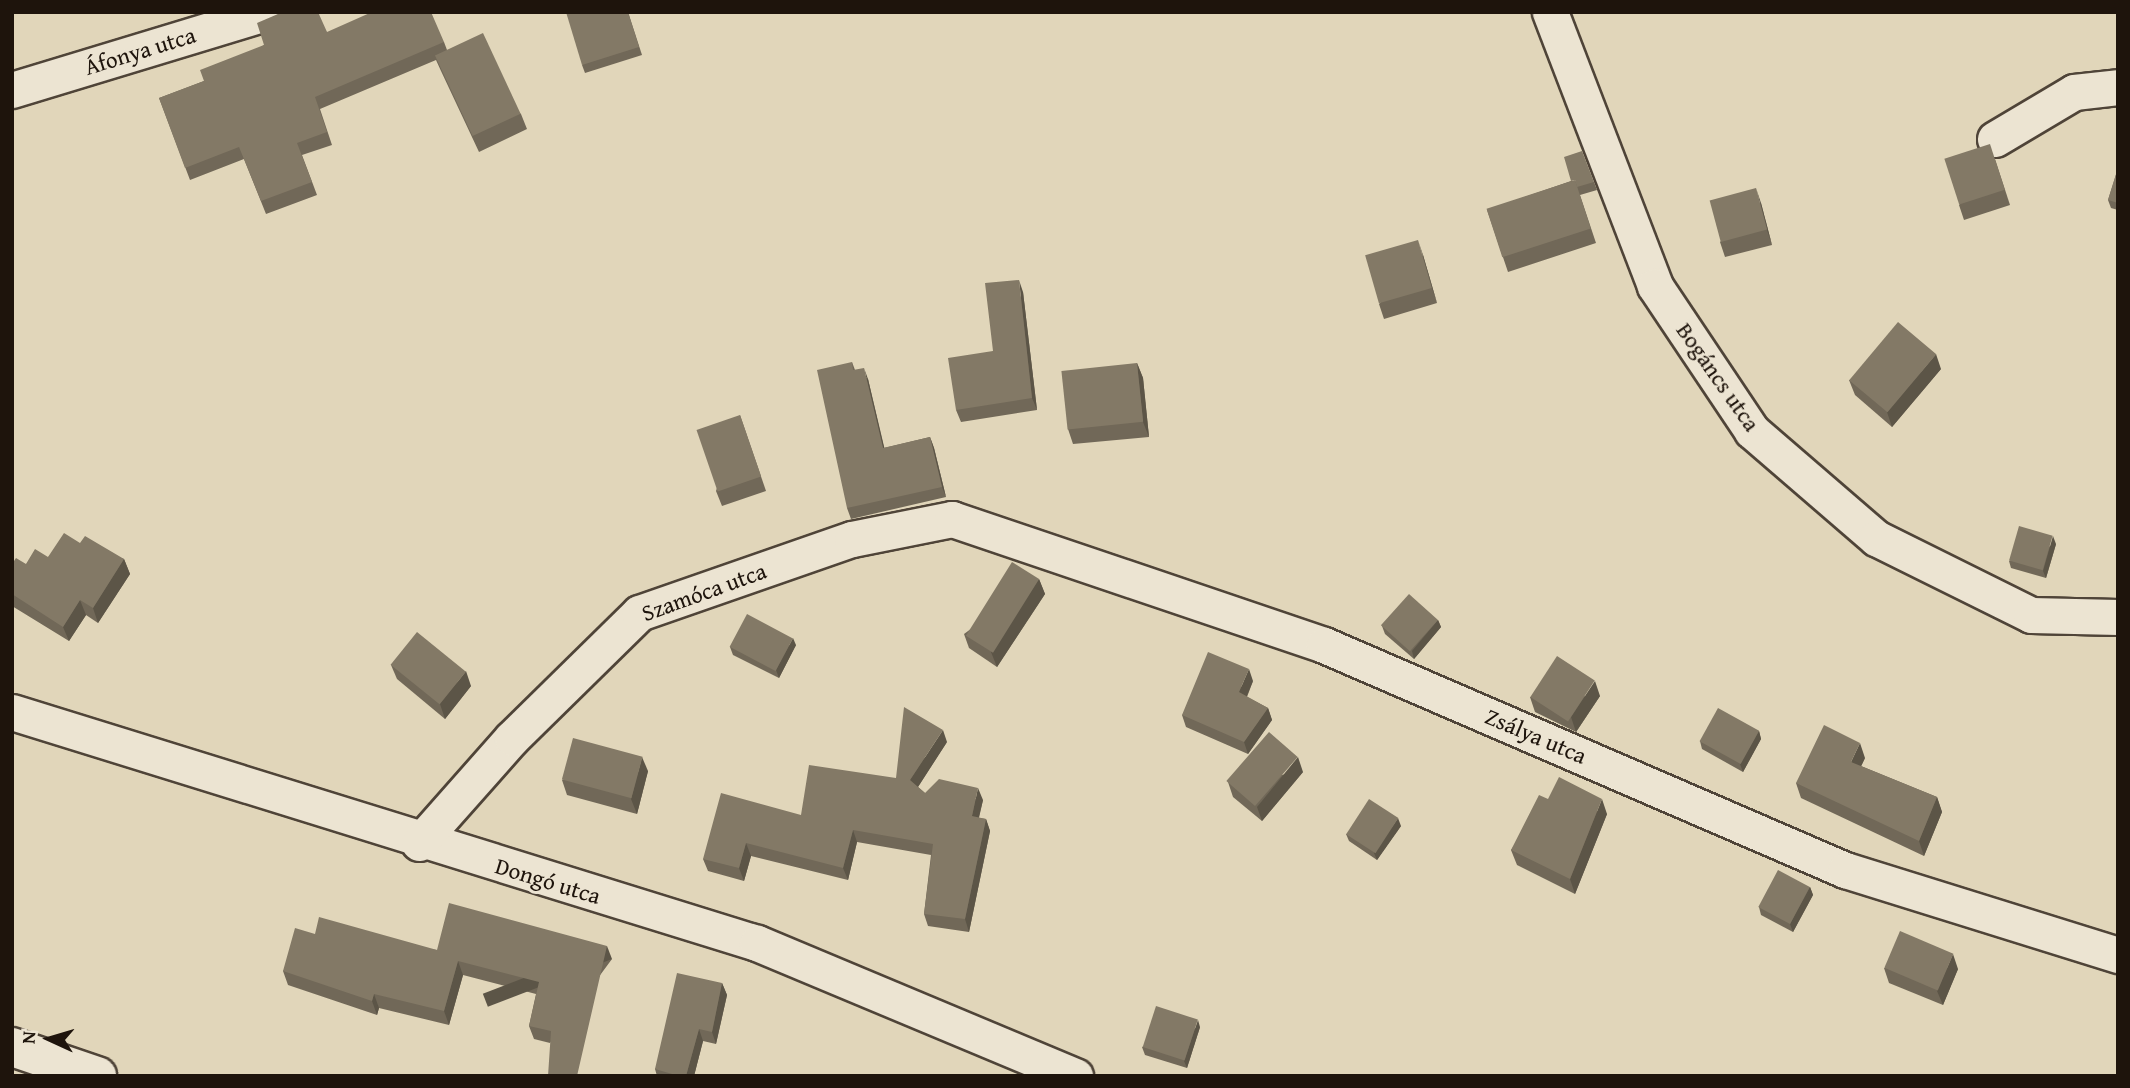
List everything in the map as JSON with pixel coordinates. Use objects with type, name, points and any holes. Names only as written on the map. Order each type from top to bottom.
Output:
[{"type":"street","name":"Áfonya utca","points":[[12,90],[268,12]]},
{"type":"street","name":"Bogáncs utca","points":[[1550,12],[1655,286],[1752,431],[1876,538],[2031,615],[2118,617]]},
{"type":"street","points":[[1994,139],[2074,92],[2118,88]]},
{"type":"street","name":"Szamóca utca","points":[[419,843],[512,738],[639,613],[852,539],[952,519]]},
{"type":"street","name":"Zsálya utca","points":[[952,519],[1324,645],[1845,870],[2118,955]]},
{"type":"street","name":"Dongó utca","points":[[12,712],[419,843],[757,943],[1075,1076]]},
{"type":"street","points":[[12,1047],[97,1076]]},
{"type":"building","points":[[278,12],[318,12],[327,32],[372,12],[431,12],[444,42],[315,97],[327,132],[297,143],[312,182],[261,201],[239,147],[185,168],[159,98],[204,81],[200,70],[264,45],[257,23]]},
{"type":"building","points":[[566,12],[628,12],[639,47],[582,65]]},
{"type":"building","points":[[483,33],[521,114],[473,136],[435,55]]},
{"type":"building","points":[[1990,144],[2005,190],[1959,204],[1944,159]]},
{"type":"building","points":[[1582,151],[1594,182],[1577,187],[1575,180],[1571,181],[1564,157]]},
{"type":"building","points":[[2118,168],[2118,203],[2108,200]]},
{"type":"building","points":[[1575,180],[1591,229],[1502,257],[1487,209]]},
{"type":"building","points":[[1756,188],[1767,230],[1721,242],[1710,200]]},
{"type":"building","points":[[1418,240],[1432,288],[1379,303],[1365,255]]},
{"type":"building","points":[[1019,280],[1032,398],[956,410],[948,358],[993,351],[985,283]]},
{"type":"building","points":[[1898,322],[1936,354],[1887,412],[1849,380]]},
{"type":"building","points":[[852,362],[853,370],[864,368],[883,448],[930,437],[942,487],[847,508],[817,370]]},
{"type":"building","points":[[1137,363],[1143,422],[1068,430],[1061,371]]},
{"type":"building","points":[[740,415],[761,476],[718,491],[697,430]]},
{"type":"building","points":[[2019,526],[2053,536],[2043,570],[2009,561]]},
{"type":"building","points":[[64,533],[80,543],[85,536],[124,559],[93,608],[80,600],[63,627],[12,594],[12,564],[16,558],[26,564],[35,549],[48,557]]},
{"type":"building","points":[[1012,562],[1039,579],[993,653],[966,636]]},
{"type":"building","points":[[1409,594],[1438,620],[1410,651],[1381,625]]},
{"type":"building","points":[[747,614],[793,638],[776,671],[730,647]]},
{"type":"building","points":[[417,632],[466,672],[440,704],[391,665]]},
{"type":"building","points":[[1208,652],[1249,669],[1239,692],[1268,708],[1244,742],[1182,715]]},
{"type":"building","points":[[1557,656],[1595,681],[1568,722],[1530,697]]},
{"type":"building","points":[[904,707],[943,730],[910,780],[925,793],[939,779],[978,788],[972,816],[986,819],[965,919],[924,914],[933,844],[853,830],[843,868],[746,843],[739,868],[703,859],[721,793],[801,815],[809,765],[896,778]]},
{"type":"building","points":[[1718,708],[1759,731],[1741,764],[1700,741]]},
{"type":"building","points":[[1824,725],[1860,743],[1851,762],[1937,797],[1919,841],[1796,783]]},
{"type":"building","points":[[1269,732],[1298,757],[1255,806],[1226,781]]},
{"type":"building","points":[[573,738],[643,757],[631,798],[562,780]]},
{"type":"building","points":[[1559,777],[1602,799],[1570,879],[1511,850],[1539,795],[1548,799]]},
{"type":"building","points":[[1369,799],[1398,818],[1375,853],[1346,834]]},
{"type":"building","points":[[1778,870],[1810,887],[1790,924],[1758,907]]},
{"type":"building","points":[[449,903],[607,946],[577,1076],[548,1076],[551,1031],[529,1026],[539,982],[458,961],[444,1011],[374,994],[372,1001],[283,971],[295,928],[315,934],[319,917],[437,950]]},
{"type":"building","points":[[1900,931],[1953,954],[1938,990],[1884,968]]},
{"type":"building","points":[[677,973],[722,983],[712,1032],[699,1029],[686,1076],[655,1069]]},
{"type":"building","points":[[1156,1006],[1198,1020],[1185,1060],[1143,1047]]}]
